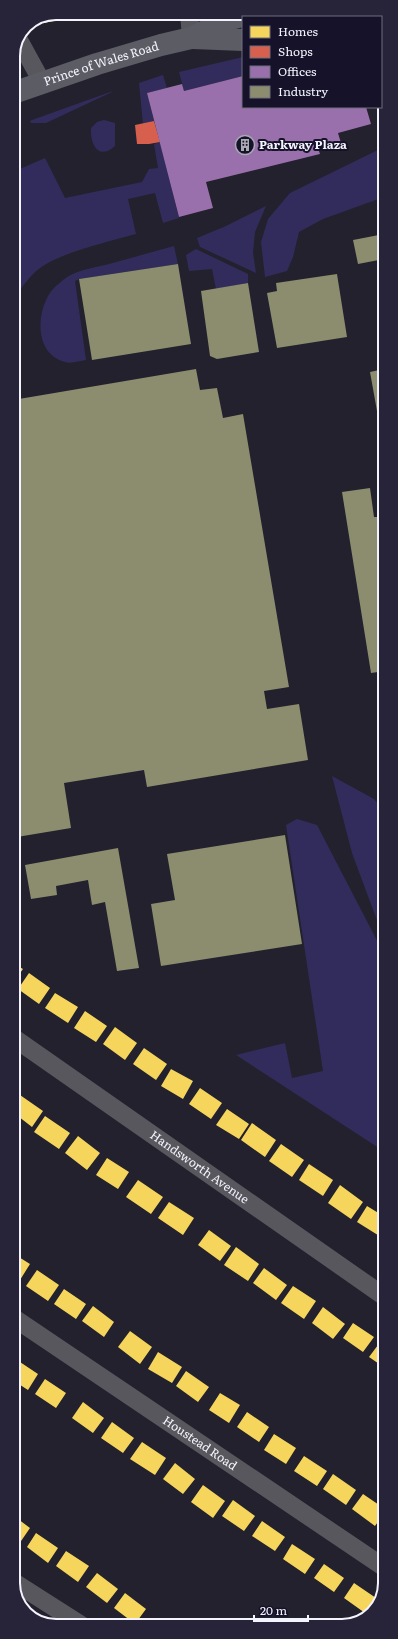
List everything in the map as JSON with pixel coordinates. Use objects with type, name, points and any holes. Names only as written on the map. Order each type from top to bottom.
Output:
[{"type":"highway","name":"Prince of Wales Road","points":[[20,90],[97,64],[161,45],[192,38],[228,20]]},
{"type":"highway","name":"Prince of Wales Road","points":[[192,38],[242,40]]},
{"type":"street","points":[[190,20],[192,38]]},
{"type":"street","points":[[22,44],[42,82]]},
{"type":"street","name":"Handsworth Avenue","points":[[20,1042],[378,1292]]},
{"type":"street","name":"Houstead Road","points":[[20,1322],[378,1563]]},
{"type":"street","points":[[20,1586],[72,1619]]},
{"type":"shaded area","points":[[242,57],[242,76],[184,91],[179,72]]},
{"type":"shaded area","points":[[163,75],[167,88],[147,93],[154,121],[143,124],[139,83]]},
{"type":"shaded area","points":[[113,91],[46,123],[31,123],[30,121],[32,120]]},
{"type":"shaded area","points":[[104,120],[115,123],[115,146],[104,152],[96,149],[92,140],[91,128],[97,122]]},
{"type":"shaded area","points":[[160,142],[179,218],[163,223],[155,193],[128,199],[136,234],[83,249],[56,259],[44,265],[35,272],[20,289],[20,169],[45,158],[65,198],[142,182],[149,169],[158,168],[154,144]]},
{"type":"shaded area","points":[[378,150],[378,199],[323,219],[299,232],[293,257],[287,271],[265,277],[261,242],[268,219],[290,193]]},
{"type":"shaded area","points":[[266,206],[255,232],[253,253],[256,273],[200,247],[197,238],[226,226]]},
{"type":"shaded area","points":[[174,246],[178,264],[79,279],[75,281],[86,360],[67,363],[56,358],[49,352],[41,336],[41,316],[48,295],[61,282],[73,274],[85,270]]},
{"type":"shaded area","points":[[196,249],[248,274],[248,283],[216,289],[212,269],[189,271],[186,255]]},
{"type":"shaded area","points":[[332,776],[374,799],[378,804],[378,923],[352,853]]},
{"type":"shaded area","points":[[297,819],[317,825],[378,943],[378,1147],[236,1055],[285,1043],[292,1078],[323,1071],[286,825]]},
{"type":"building: Homes","points":[[29,973],[50,988],[39,1004],[20,990],[20,986]]},
{"type":"building: Homes","points":[[55,993],[78,1007],[68,1023],[45,1008]]},
{"type":"building: Homes","points":[[85,1011],[107,1026],[96,1042],[74,1028]]},
{"type":"building: Homes","points":[[115,1027],[137,1043],[125,1060],[103,1044]]},
{"type":"building: Homes","points":[[144,1048],[167,1064],[156,1080],[133,1064]]},
{"type":"building: Homes","points":[[171,1069],[193,1081],[183,1099],[161,1086]]},
{"type":"building: Homes","points":[[200,1088],[222,1103],[211,1119],[189,1104]]},
{"type":"building: Homes","points":[[20,1095],[43,1111],[32,1127],[20,1118]]},
{"type":"building: Homes","points":[[227,1109],[249,1124],[239,1139],[216,1125]]},
{"type":"building: Homes","points":[[45,1116],[70,1133],[59,1149],[34,1132]]},
{"type":"building: Homes","points":[[252,1123],[276,1140],[265,1157],[241,1140]]},
{"type":"building: Homes","points":[[78,1136],[100,1153],[87,1170],[65,1153]]},
{"type":"building: Homes","points":[[281,1144],[304,1160],[292,1177],[269,1161]]},
{"type":"building: Homes","points":[[107,1158],[129,1172],[118,1189],[96,1175]]},
{"type":"building: Homes","points":[[309,1164],[333,1180],[323,1196],[299,1180]]},
{"type":"building: Homes","points":[[138,1180],[163,1197],[151,1214],[126,1197]]},
{"type":"building: Homes","points":[[340,1185],[363,1202],[351,1219],[328,1203]]},
{"type":"building: Homes","points":[[169,1202],[194,1218],[183,1235],[158,1218]]},
{"type":"building: Homes","points":[[367,1206],[378,1213],[378,1235],[357,1222]]},
{"type":"building: Homes","points":[[209,1230],[231,1246],[220,1261],[198,1245]]},
{"type":"building: Homes","points":[[236,1247],[259,1264],[248,1281],[224,1265]]},
{"type":"building: Homes","points":[[20,1258],[30,1264],[20,1280]]},
{"type":"building: Homes","points":[[264,1268],[287,1285],[276,1300],[253,1283]]},
{"type":"building: Homes","points":[[37,1270],[59,1285],[48,1301],[26,1286]]},
{"type":"building: Homes","points":[[293,1286],[316,1301],[304,1319],[281,1303]]},
{"type":"building: Homes","points":[[64,1289],[86,1304],[76,1319],[54,1304]]},
{"type":"building: Homes","points":[[93,1306],[114,1322],[104,1337],[82,1321]]},
{"type":"building: Homes","points":[[323,1307],[345,1324],[333,1339],[312,1323]]},
{"type":"building: Homes","points":[[353,1323],[374,1337],[363,1352],[343,1338]]},
{"type":"building: Homes","points":[[130,1331],[152,1347],[140,1364],[118,1347]]},
{"type":"building: Homes","points":[[378,1345],[378,1363],[369,1357]]},
{"type":"building: Homes","points":[[158,1352],[182,1367],[172,1383],[148,1369]]},
{"type":"building: Homes","points":[[20,1362],[38,1374],[28,1390],[20,1385]]},
{"type":"building: Homes","points":[[186,1371],[209,1387],[198,1402],[176,1386]]},
{"type":"building: Homes","points":[[45,1379],[66,1393],[56,1408],[35,1394]]},
{"type":"building: Homes","points":[[220,1393],[240,1405],[229,1423],[209,1410]]},
{"type":"building: Homes","points":[[83,1402],[104,1418],[93,1433],[72,1418]]},
{"type":"building: Homes","points":[[247,1412],[269,1427],[259,1442],[237,1427]]},
{"type":"building: Homes","points":[[112,1422],[134,1438],[123,1453],[101,1438]]},
{"type":"building: Homes","points":[[274,1434],[296,1448],[286,1464],[264,1450]]},
{"type":"building: Homes","points":[[142,1442],[166,1458],[155,1475],[130,1459]]},
{"type":"building: Homes","points":[[304,1456],[327,1471],[317,1486],[294,1471]]},
{"type":"building: Homes","points":[[175,1463],[195,1479],[183,1494],[163,1479]]},
{"type":"building: Homes","points":[[333,1474],[356,1490],[346,1505],[323,1489]]},
{"type":"building: Homes","points":[[203,1485],[225,1501],[213,1518],[191,1502]]},
{"type":"building: Homes","points":[[363,1494],[378,1504],[378,1522],[375,1526],[352,1509]]},
{"type":"building: Homes","points":[[233,1500],[255,1516],[244,1531],[222,1516]]},
{"type":"building: Homes","points":[[20,1520],[30,1528],[20,1543]]},
{"type":"building: Homes","points":[[262,1521],[285,1537],[275,1551],[252,1536]]},
{"type":"building: Homes","points":[[36,1533],[58,1548],[48,1563],[27,1547]]},
{"type":"building: Homes","points":[[292,1544],[315,1559],[305,1574],[283,1559]]},
{"type":"building: Homes","points":[[66,1551],[89,1566],[78,1582],[56,1566]]},
{"type":"building: Homes","points":[[324,1564],[344,1578],[334,1592],[314,1578]]},
{"type":"building: Homes","points":[[97,1573],[118,1589],[107,1603],[86,1587]]},
{"type":"building: Homes","points":[[354,1583],[375,1597],[370,1606],[363,1612],[344,1598]]},
{"type":"building: Homes","points":[[125,1593],[146,1609],[139,1619],[128,1619],[114,1608]]},
{"type":"building: Shops","points":[[154,121],[160,142],[137,144],[135,125]]},
{"type":"building: Offices","name":"Parkway Plaza","points":[[242,76],[242,108],[366,108],[371,124],[338,133],[341,143],[318,148],[320,154],[206,182],[213,208],[179,217],[147,93],[182,84],[184,91]]},
{"type":"building: Industry","points":[[378,235],[378,260],[358,264],[353,240]]},
{"type":"building: Industry","points":[[178,264],[191,344],[92,360],[79,279]]},
{"type":"building: Industry","points":[[337,274],[347,337],[277,348],[267,293],[277,291],[276,283]]},
{"type":"building: Industry","points":[[248,283],[259,352],[217,359],[210,356],[201,291]]},
{"type":"building: Industry","points":[[196,369],[200,390],[217,388],[223,418],[243,414],[289,687],[264,691],[267,709],[299,704],[308,760],[147,787],[144,770],[64,783],[71,828],[20,836],[20,399]]},
{"type":"building: Industry","points":[[378,370],[378,417],[370,372]]},
{"type":"building: Industry","points":[[370,488],[374,517],[378,517],[378,672],[371,673],[342,492]]},
{"type":"building: Industry","points":[[285,835],[302,944],[161,966],[151,904],[175,900],[167,854]]},
{"type":"building: Industry","points":[[118,848],[139,968],[117,971],[105,902],[92,905],[88,880],[56,886],[57,895],[31,899],[25,865]]},
{"type":"place","name":"Parkway Plaza","points":[[245,145]]}]
